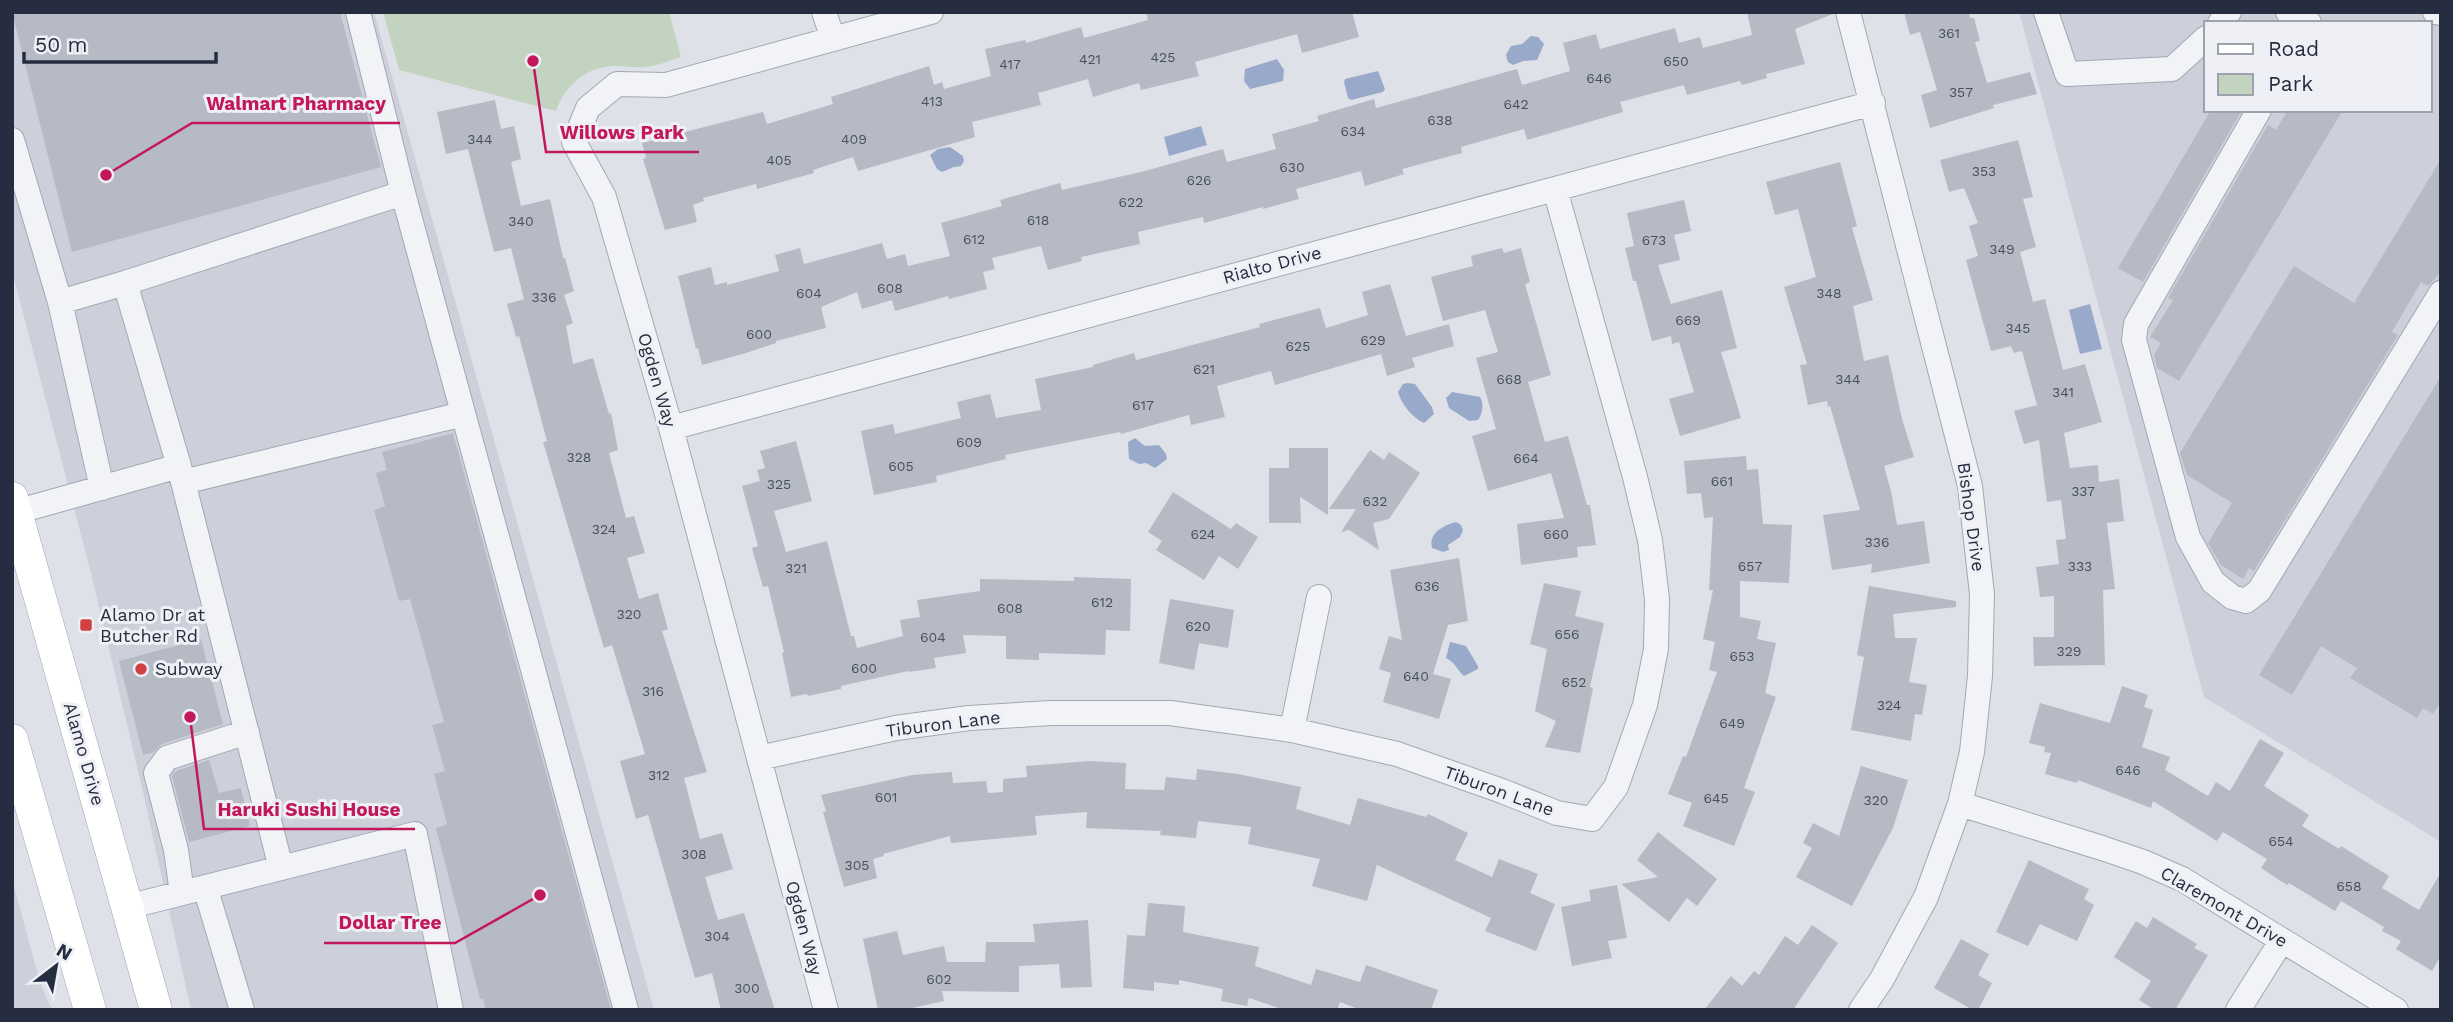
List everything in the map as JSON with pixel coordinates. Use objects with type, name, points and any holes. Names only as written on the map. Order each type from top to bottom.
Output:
[{"type":"main road","name":"Alamo Drive","points":[[14,508],[156,1010]]},
{"type":"main road","points":[[12,740],[90,1010]]},
{"type":"street","points":[[358,12],[403,193],[626,1010]]},
{"type":"street","points":[[824,12],[833,38]]},
{"type":"street","name":"Ogden Way","points":[[826,1010],[671,428],[604,197],[574,142],[588,108],[617,84],[666,85],[931,12]]},
{"type":"street","name":"Bishop Drive","points":[[1848,12],[1970,485],[1982,594],[1980,676],[1972,752],[1960,804],[1926,897],[1882,979],[1861,1010]]},
{"type":"street","points":[[2046,12],[2067,74],[2172,69],[2204,40]]},
{"type":"street","points":[[2288,12],[2305,21]]},
{"type":"street","points":[[2435,12],[2441,13]]},
{"type":"street","name":"Rialto Drive","points":[[671,428],[1873,103]]},
{"type":"street","points":[[2258,112],[2136,324],[2134,340],[2189,537],[2213,582],[2232,597],[2246,601],[2259,591],[2441,293]]},
{"type":"street","points":[[12,140],[60,302],[102,488]]},
{"type":"street","name":"Tiburon Lane","points":[[760,758],[895,728],[969,718],[1051,713],[1170,713],[1292,730],[1397,754],[1557,813],[1592,819],[1616,786],[1645,705],[1656,649],[1657,599],[1650,540],[1635,477],[1555,189]]},
{"type":"street","points":[[60,302],[403,193]]},
{"type":"street","points":[[125,283],[181,474],[281,868]]},
{"type":"street","points":[[14,508],[463,414]]},
{"type":"street","points":[[1292,730],[1319,597]]},
{"type":"street","points":[[242,1010],[176,850],[156,773],[167,758],[247,732]]},
{"type":"street","name":"Claremont Drive","points":[[1960,804],[2143,862],[2182,879],[2396,1010]]},
{"type":"street","points":[[127,907],[415,835],[451,1010]]},
{"type":"street","points":[[2238,1010],[2282,940]]},
{"type":"shaded area","points":[[12,12],[374,12],[654,1010],[191,1010],[91,573],[12,271]]},
{"type":"shaded area","points":[[2019,12],[2441,12],[2441,842],[2204,697]]},
{"type":"shaded area","points":[[12,879],[40,982],[52,1010],[12,1010]]},
{"type":"green space","points":[[383,12],[669,12],[681,57],[649,66],[596,69],[572,85],[556,111],[399,70]]},
{"type":"water","points":[[1531,36],[1538,37],[1544,44],[1537,60],[1513,65],[1508,62],[1506,55],[1511,46],[1522,44]]},
{"type":"water","points":[[1277,59],[1284,70],[1283,81],[1250,89],[1244,81],[1245,69]]},
{"type":"water","points":[[1378,71],[1385,89],[1383,92],[1351,100],[1348,98],[1345,79]]},
{"type":"water","points":[[1201,126],[1207,145],[1169,156],[1164,137]]},
{"type":"water","points":[[950,147],[963,156],[964,161],[961,166],[942,172],[937,169],[930,155],[938,149]]},
{"type":"water","points":[[2090,304],[2102,349],[2080,354],[2069,310]]},
{"type":"water","points":[[1403,384],[1415,384],[1432,407],[1434,414],[1424,423],[1412,414],[1400,397],[1398,392]]},
{"type":"water","points":[[1452,392],[1480,397],[1482,408],[1478,420],[1469,421],[1449,408],[1446,398]]},
{"type":"water","points":[[1135,438],[1145,446],[1159,445],[1167,459],[1155,468],[1129,459],[1128,442]]},
{"type":"water","points":[[1456,522],[1463,530],[1460,537],[1448,545],[1449,550],[1443,552],[1432,548],[1435,534]]},
{"type":"water","points":[[1450,642],[1466,646],[1478,669],[1464,676],[1446,658]]},
{"type":"building","points":[[12,12],[340,12],[381,167],[72,252]]},
{"type":"building","points":[[1146,12],[1352,12],[1359,37],[1302,53],[1297,34],[1195,62],[1199,76],[1141,90],[1139,83],[1093,97],[1088,79],[1038,93],[1041,105],[972,122],[975,137],[858,171],[853,157],[813,170],[814,173],[757,189],[756,184],[703,198],[704,201],[693,205],[697,222],[665,230],[643,159],[646,158],[642,143],[763,112],[767,124],[833,104],[831,97],[929,66],[934,85],[942,82],[944,89],[991,76],[985,49],[1025,40],[1026,43],[1081,27],[1084,38],[1148,20]]},
{"type":"building","points":[[1747,12],[1833,14],[1795,29],[1805,64],[1766,74],[1767,78],[1742,85],[1740,81],[1687,95],[1684,85],[1620,102],[1623,112],[1527,140],[1524,129],[1461,147],[1462,153],[1402,169],[1404,174],[1365,186],[1361,171],[1296,189],[1299,199],[1263,209],[1204,223],[1203,217],[1138,232],[1140,244],[1081,257],[1082,261],[1048,270],[1041,246],[992,258],[995,269],[983,272],[987,289],[949,299],[948,296],[895,311],[892,300],[862,309],[857,292],[821,307],[826,328],[702,365],[698,348],[696,349],[678,276],[711,267],[715,285],[727,282],[727,285],[779,271],[775,255],[800,248],[804,264],[882,243],[887,259],[905,254],[908,266],[950,256],[941,223],[1002,206],[1000,200],[1060,183],[1062,190],[1223,149],[1227,162],[1276,149],[1272,134],[1319,121],[1317,116],[1374,99],[1376,108],[1517,69],[1522,85],[1570,71],[1563,43],[1596,34],[1600,49],[1675,28],[1679,43],[1700,37],[1703,48],[1752,35]]},
{"type":"building","points":[[1904,12],[1969,12],[1970,18],[1974,18],[1980,41],[1975,42],[1987,83],[2030,72],[2037,94],[1993,105],[1994,108],[1930,128],[1921,95],[1937,90],[1920,32],[1910,35]]},
{"type":"building","points":[[495,100],[501,129],[514,126],[521,159],[511,162],[521,206],[550,199],[563,258],[574,291],[564,295],[573,323],[566,326],[573,364],[593,358],[609,414],[611,413],[618,450],[609,453],[626,518],[634,516],[645,553],[627,558],[639,599],[658,593],[668,629],[662,631],[707,772],[684,778],[700,839],[722,833],[733,869],[705,877],[718,920],[744,913],[775,1010],[721,1010],[712,973],[695,978],[648,815],[636,819],[620,761],[645,754],[612,645],[604,648],[543,442],[547,441],[519,336],[516,337],[507,304],[524,299],[511,248],[494,252],[468,149],[446,154],[437,112]]},
{"type":"building","points":[[2210,112],[2241,112],[2143,282],[2118,268]]},
{"type":"building","points":[[2287,112],[2342,112],[2179,381],[2157,368],[2154,355],[2161,343],[2150,337],[2173,300],[2168,298],[2268,125],[2276,130]]},
{"type":"building","points":[[2018,140],[2033,197],[2023,199],[2036,247],[2020,252],[2033,302],[2045,299],[2063,370],[2085,364],[2102,422],[2064,433],[2070,468],[2098,465],[2099,482],[2119,479],[2124,521],[2107,523],[2115,589],[2103,590],[2105,665],[2034,666],[2033,637],[2054,637],[2054,596],[2040,597],[2036,567],[2059,564],[2056,540],[2066,539],[2061,500],[2047,502],[2039,440],[2024,444],[2014,411],[2037,405],[2022,351],[2014,353],[2011,346],[1991,351],[1966,260],[1978,256],[1969,226],[1978,223],[1964,188],[1949,192],[1940,160]]},
{"type":"building","points":[[2441,159],[2441,272],[2428,286],[2421,282],[2392,332],[2398,335],[2254,571],[2249,568],[2243,579],[2221,565],[2208,543],[2232,503],[2187,475],[2180,453],[2294,266],[2354,303]]},
{"type":"building","points":[[1840,162],[1857,226],[1852,228],[1873,300],[1853,306],[1864,361],[1888,355],[1902,419],[1914,457],[1884,466],[1897,525],[1924,521],[1930,563],[1871,573],[1872,564],[1832,570],[1823,515],[1860,510],[1830,406],[1828,407],[1827,401],[1808,405],[1800,365],[1807,364],[1784,287],[1816,277],[1798,209],[1775,215],[1766,182]]},
{"type":"building","points":[[1684,200],[1691,231],[1674,235],[1680,260],[1658,265],[1671,304],[1722,290],[1737,348],[1721,352],[1741,418],[1680,436],[1669,399],[1694,392],[1679,342],[1672,344],[1671,336],[1652,341],[1625,248],[1634,246],[1627,213]]},
{"type":"building","points":[[1502,248],[1504,253],[1521,248],[1530,282],[1525,284],[1551,375],[1528,382],[1545,442],[1568,436],[1587,505],[1590,505],[1596,545],[1577,547],[1578,557],[1521,565],[1517,524],[1564,518],[1551,473],[1488,491],[1472,436],[1496,429],[1476,358],[1498,352],[1485,310],[1443,321],[1431,277],[1473,266],[1471,256]]},
{"type":"building","points":[[1390,284],[1406,336],[1449,324],[1454,346],[1412,358],[1415,367],[1387,376],[1381,354],[1275,385],[1271,371],[1217,386],[1225,417],[1191,425],[1189,415],[1121,434],[1120,432],[1005,455],[1006,459],[936,476],[937,482],[874,495],[861,431],[893,424],[895,434],[961,418],[957,402],[990,394],[996,418],[1041,410],[1035,379],[1093,367],[1134,353],[1136,360],[1320,308],[1326,328],[1368,315],[1362,292]]},
{"type":"building","points":[[2441,376],[2441,701],[2433,714],[2423,708],[2417,718],[2350,678],[2357,668],[2321,646],[2292,695],[2259,675]]},
{"type":"building","points":[[453,433],[611,1010],[486,1010],[483,999],[480,999],[436,828],[447,824],[434,774],[445,771],[432,725],[444,722],[410,599],[399,601],[374,510],[385,506],[376,473],[387,470],[382,452]]},
{"type":"building","points":[[796,441],[812,501],[774,511],[786,552],[827,541],[851,636],[854,636],[857,648],[903,636],[900,620],[920,617],[917,600],[980,591],[980,579],[1131,579],[1130,631],[1106,630],[1105,655],[1039,653],[1039,660],[1006,659],[1006,636],[963,635],[966,653],[934,658],[936,668],[908,671],[841,686],[841,689],[791,697],[782,653],[784,652],[768,586],[763,587],[752,548],[758,546],[742,486],[760,481],[757,470],[765,468],[760,451]]},
{"type":"building","points":[[1289,448],[1328,448],[1328,515],[1300,497],[1301,523],[1269,523],[1269,468],[1289,468]]},
{"type":"building","points":[[1370,450],[1384,460],[1389,452],[1420,473],[1389,519],[1373,523],[1379,550],[1349,530],[1341,532],[1356,509],[1329,509]]},
{"type":"building","points":[[1746,456],[1747,470],[1758,469],[1763,524],[1792,525],[1789,583],[1740,581],[1740,617],[1761,621],[1757,639],[1776,643],[1765,693],[1776,697],[1744,788],[1755,792],[1734,846],[1683,826],[1692,803],[1668,794],[1683,756],[1686,757],[1717,672],[1709,670],[1715,642],[1703,639],[1713,590],[1709,590],[1713,517],[1704,518],[1701,493],[1687,494],[1684,461]]},
{"type":"building","points":[[1173,492],[1231,529],[1236,523],[1258,537],[1238,569],[1219,556],[1204,580],[1156,550],[1162,541],[1148,532]]},
{"type":"building","points":[[1459,558],[1468,621],[1448,625],[1433,674],[1451,679],[1439,719],[1383,702],[1391,673],[1379,669],[1389,636],[1402,640],[1390,570]]},
{"type":"building","points":[[1544,583],[1581,591],[1575,616],[1604,623],[1590,687],[1593,688],[1580,753],[1545,747],[1556,721],[1535,711],[1547,649],[1530,644]]},
{"type":"building","points":[[1869,586],[1956,601],[1956,607],[1893,614],[1895,638],[1917,638],[1909,682],[1927,685],[1922,715],[1915,714],[1911,741],[1851,730],[1864,657],[1857,655]]},
{"type":"building","points":[[1170,599],[1234,610],[1228,648],[1199,643],[1194,670],[1159,663]]},
{"type":"building","points":[[201,639],[223,724],[162,744],[152,753],[143,755],[119,661]]},
{"type":"building","points":[[2122,686],[2148,695],[2144,707],[2153,710],[2142,747],[2170,757],[2165,770],[2208,796],[2216,782],[2230,791],[2260,739],[2284,753],[2264,786],[2309,815],[2302,826],[2389,876],[2382,888],[2419,910],[2441,872],[2441,956],[2432,971],[2396,949],[2401,941],[2382,931],[2384,927],[2341,901],[2335,911],[2289,883],[2287,885],[2261,868],[2267,859],[2223,832],[2217,841],[2153,801],[2151,808],[2078,780],[2077,783],[2045,774],[2051,753],[2044,752],[2045,747],[2029,743],[2040,703],[2110,723]]},
{"type":"building","points":[[209,760],[219,793],[241,788],[250,826],[189,842],[172,776],[176,771]]},
{"type":"building","points":[[1090,761],[1126,763],[1125,789],[1164,790],[1166,777],[1196,780],[1197,769],[1301,787],[1296,809],[1350,825],[1358,798],[1426,817],[1428,814],[1468,833],[1455,860],[1492,877],[1499,859],[1538,874],[1530,893],[1555,904],[1536,951],[1485,931],[1491,918],[1377,865],[1367,901],[1312,886],[1320,859],[1248,844],[1251,827],[1198,821],[1196,838],[1160,835],[1161,831],[1086,828],[1087,812],[1035,816],[1037,835],[951,843],[950,836],[883,854],[884,856],[873,859],[877,878],[844,887],[823,812],[826,811],[821,795],[912,775],[952,772],[953,783],[986,781],[988,793],[1003,792],[1003,779],[1027,777],[1026,766]]},
{"type":"building","points":[[1861,766],[1908,780],[1893,828],[1852,906],[1796,877],[1812,848],[1803,843],[1813,823],[1839,836]]},
{"type":"building","points":[[1658,832],[1717,879],[1697,906],[1687,898],[1669,922],[1621,884],[1658,877],[1637,860]]},
{"type":"building","points":[[2029,860],[2089,889],[2084,899],[2094,905],[2077,941],[2040,924],[2028,946],[1996,932]]},
{"type":"building","points":[[1617,885],[1627,938],[1608,941],[1612,958],[1572,966],[1561,907],[1591,901],[1589,890]]},
{"type":"building","points":[[1148,903],[1185,906],[1183,932],[1259,947],[1255,966],[1311,985],[1316,969],[1360,982],[1366,965],[1438,990],[1431,1010],[1361,1010],[1340,1002],[1337,1010],[1285,1010],[1249,998],[1247,1006],[1221,1001],[1223,989],[1179,980],[1179,985],[1154,982],[1154,991],[1123,988],[1127,935],[1145,936]]},
{"type":"building","points":[[2153,917],[2197,944],[2194,948],[2208,955],[2175,1010],[2155,1010],[2139,1000],[2151,981],[2114,957],[2136,921],[2147,928]]},
{"type":"building","points":[[1088,920],[1092,987],[1061,988],[1059,964],[1019,966],[1019,992],[942,991],[944,1001],[903,1010],[878,1010],[863,939],[897,931],[903,955],[944,946],[947,962],[985,962],[986,942],[1035,942],[1033,924]]},
{"type":"building","points":[[1812,925],[1838,943],[1793,1010],[1704,1010],[1731,976],[1742,986],[1754,971],[1759,975],[1785,936],[1798,945]]},
{"type":"building","points":[[1961,939],[1989,954],[1978,975],[1992,983],[1978,1010],[1973,1010],[1934,988]]},
{"type":"place","name":"Willows Park","points":[[533,61]]},
{"type":"place","name":"Walmart Pharmacy","points":[[106,175]]},
{"type":"place","name":"Alamo Dr at Butcher Rd","points":[[86,625]]},
{"type":"place","name":"Subway","points":[[141,669]]},
{"type":"place","name":"Haruki Sushi House","points":[[190,717]]},
{"type":"place","name":"Dollar Tree","points":[[540,895]]}]
